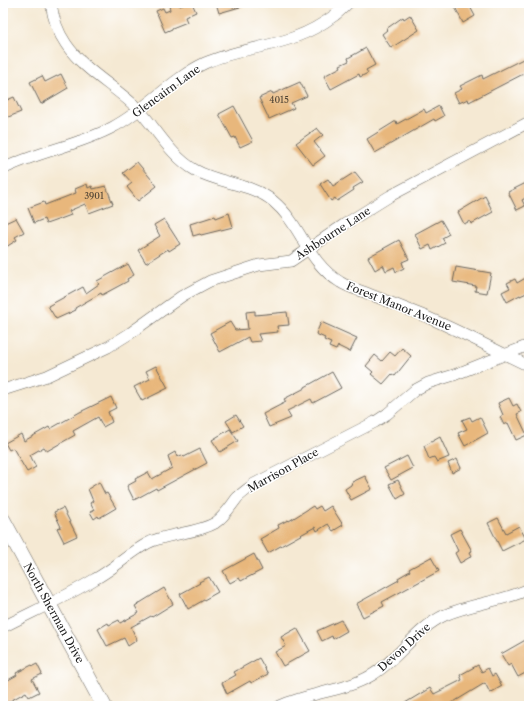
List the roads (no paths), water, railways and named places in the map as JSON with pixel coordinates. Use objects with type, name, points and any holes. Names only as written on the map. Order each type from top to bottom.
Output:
[{"type":"main road","name":"North Sherman Drive","points":[[3,520],[104,706]]},
{"type":"street","name":"Forest Manor Avenue","points":[[52,3],[57,28],[70,49],[80,60],[139,111],[174,153],[192,168],[213,179],[260,193],[272,200],[288,217],[308,250],[323,269],[342,283],[436,320],[529,366]]},
{"type":"street","name":"Glencairn Lane","points":[[3,169],[26,159],[90,138],[107,130],[139,111],[186,74],[203,65],[230,54],[283,41],[304,33],[328,20],[348,3]]},
{"type":"street","name":"Ashbourne Lane","points":[[3,390],[47,376],[86,358],[129,334],[182,296],[210,281],[259,265],[291,260],[390,196],[529,122]]},
{"type":"street","name":"Marrison Place","points":[[3,627],[95,580],[136,550],[151,542],[209,526],[223,516],[242,493],[254,484],[375,422],[387,414],[404,398],[428,383],[454,375],[529,345]]},
{"type":"street","name":"Devon Drive","points":[[280,706],[360,681],[373,675],[435,620],[452,612],[516,596],[529,588]]}]
